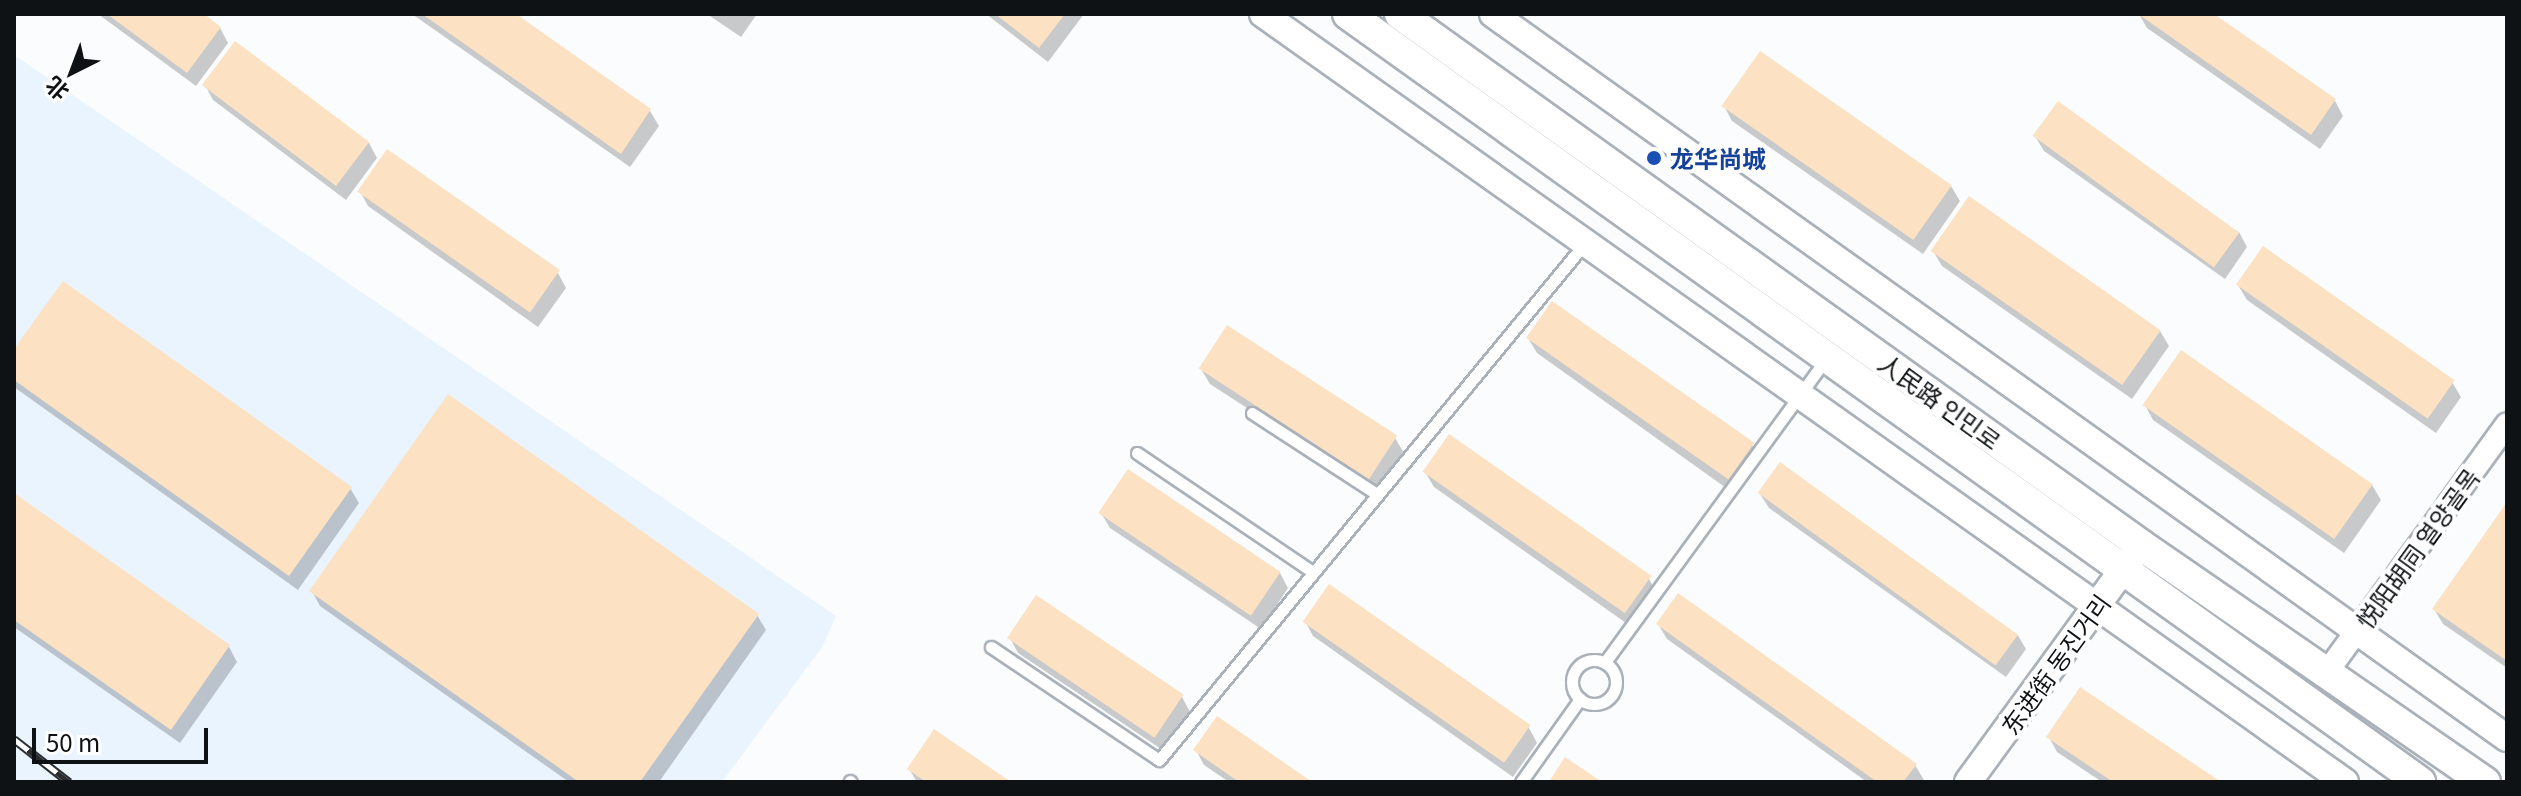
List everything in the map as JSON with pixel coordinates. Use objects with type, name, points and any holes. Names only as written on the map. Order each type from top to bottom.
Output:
[{"type":"main road","name":"人民路 인민로","points":[[1348,14],[1828,356],[2133,556],[2327,672],[2485,782]]},
{"type":"main road","name":"人民路 인민로","points":[[1400,14],[2133,556],[2420,782]]},
{"type":"street","points":[[1263,14],[2345,782]]},
{"type":"street","points":[[1493,14],[2507,738]]},
{"type":"street","name":"悦阳胡同 열양골목","points":[[2327,672],[2507,424]]},
{"type":"street","name":"东进街 동진거리","points":[[1968,782],[2133,556]]},
{"type":"lane","points":[[991,647],[1159,760],[1375,493],[1586,243]]},
{"type":"lane","points":[[1605,662],[1828,356]]},
{"type":"lane","points":[[1252,413],[1375,493]]},
{"type":"lane","points":[[1137,453],[1311,571]]},
{"type":"lane","points":[[1591,659],[1605,662],[1615,673],[1612,694],[1594,704],[1580,699],[1571,680],[1578,666],[1591,659]]},
{"type":"lane","points":[[1521,782],[1580,699]]},
{"type":"shaded area","points":[[14,55],[836,616],[822,647],[722,782],[14,782]]},
{"type":"building","points":[[107,14],[204,14],[221,27],[187,73]]},
{"type":"building","points":[[422,14],[516,14],[651,109],[621,154]]},
{"type":"building","points":[[995,14],[1065,14],[1039,48]]},
{"type":"building","points":[[2138,14],[2214,14],[2336,99],[2311,135]]},
{"type":"building","points":[[235,41],[369,142],[336,186],[202,85]]},
{"type":"building","points":[[1760,51],[1952,185],[1913,240],[1722,106]]},
{"type":"building","points":[[2058,101],[2239,233],[2214,267],[2033,136]]},
{"type":"building","points":[[387,149],[560,270],[530,313],[357,192]]},
{"type":"building","points":[[1969,196],[2161,330],[2122,385],[1931,251]]},
{"type":"building","points":[[2263,246],[2455,380],[2428,419],[2236,285]]},
{"type":"building","points":[[63,281],[352,487],[289,576],[14,380],[14,349]]},
{"type":"building","points":[[1552,301],[1754,443],[1729,480],[1526,338]]},
{"type":"building","points":[[1227,325],[1397,436],[1369,479],[1199,369]]},
{"type":"building","points":[[2181,350],[2373,484],[2334,539],[2143,405]]},
{"type":"building","points":[[448,394],[759,614],[640,782],[579,782],[309,591]]},
{"type":"building","points":[[1449,434],[1651,576],[1625,613],[1423,472]]},
{"type":"building","points":[[1780,462],[2018,635],[1996,666],[1758,493]]},
{"type":"building","points":[[1128,469],[1281,572],[1251,616],[1098,513]]},
{"type":"building","points":[[14,493],[230,645],[171,730],[14,620]]},
{"type":"building","points":[[2507,502],[2507,661],[2432,609]]},
{"type":"building","points":[[1329,584],[1531,725],[1504,763],[1303,622]]},
{"type":"building","points":[[1678,593],[1917,764],[1903,782],[1877,782],[1656,624]]},
{"type":"building","points":[[1036,595],[1184,695],[1154,738],[1007,638]]},
{"type":"building","points":[[2080,687],[2221,782],[2113,782],[2046,737]]},
{"type":"building","points":[[1217,716],[1312,782],[1239,782],[1193,750]]},
{"type":"building","points":[[934,729],[1011,782],[926,782],[907,769]]},
{"type":"building","points":[[1565,757],[1602,782],[1549,782]]},
{"type":"railway","points":[[14,739],[69,782]]},
{"type":"place","name":"龙华尚城","points":[[1654,158]]}]
